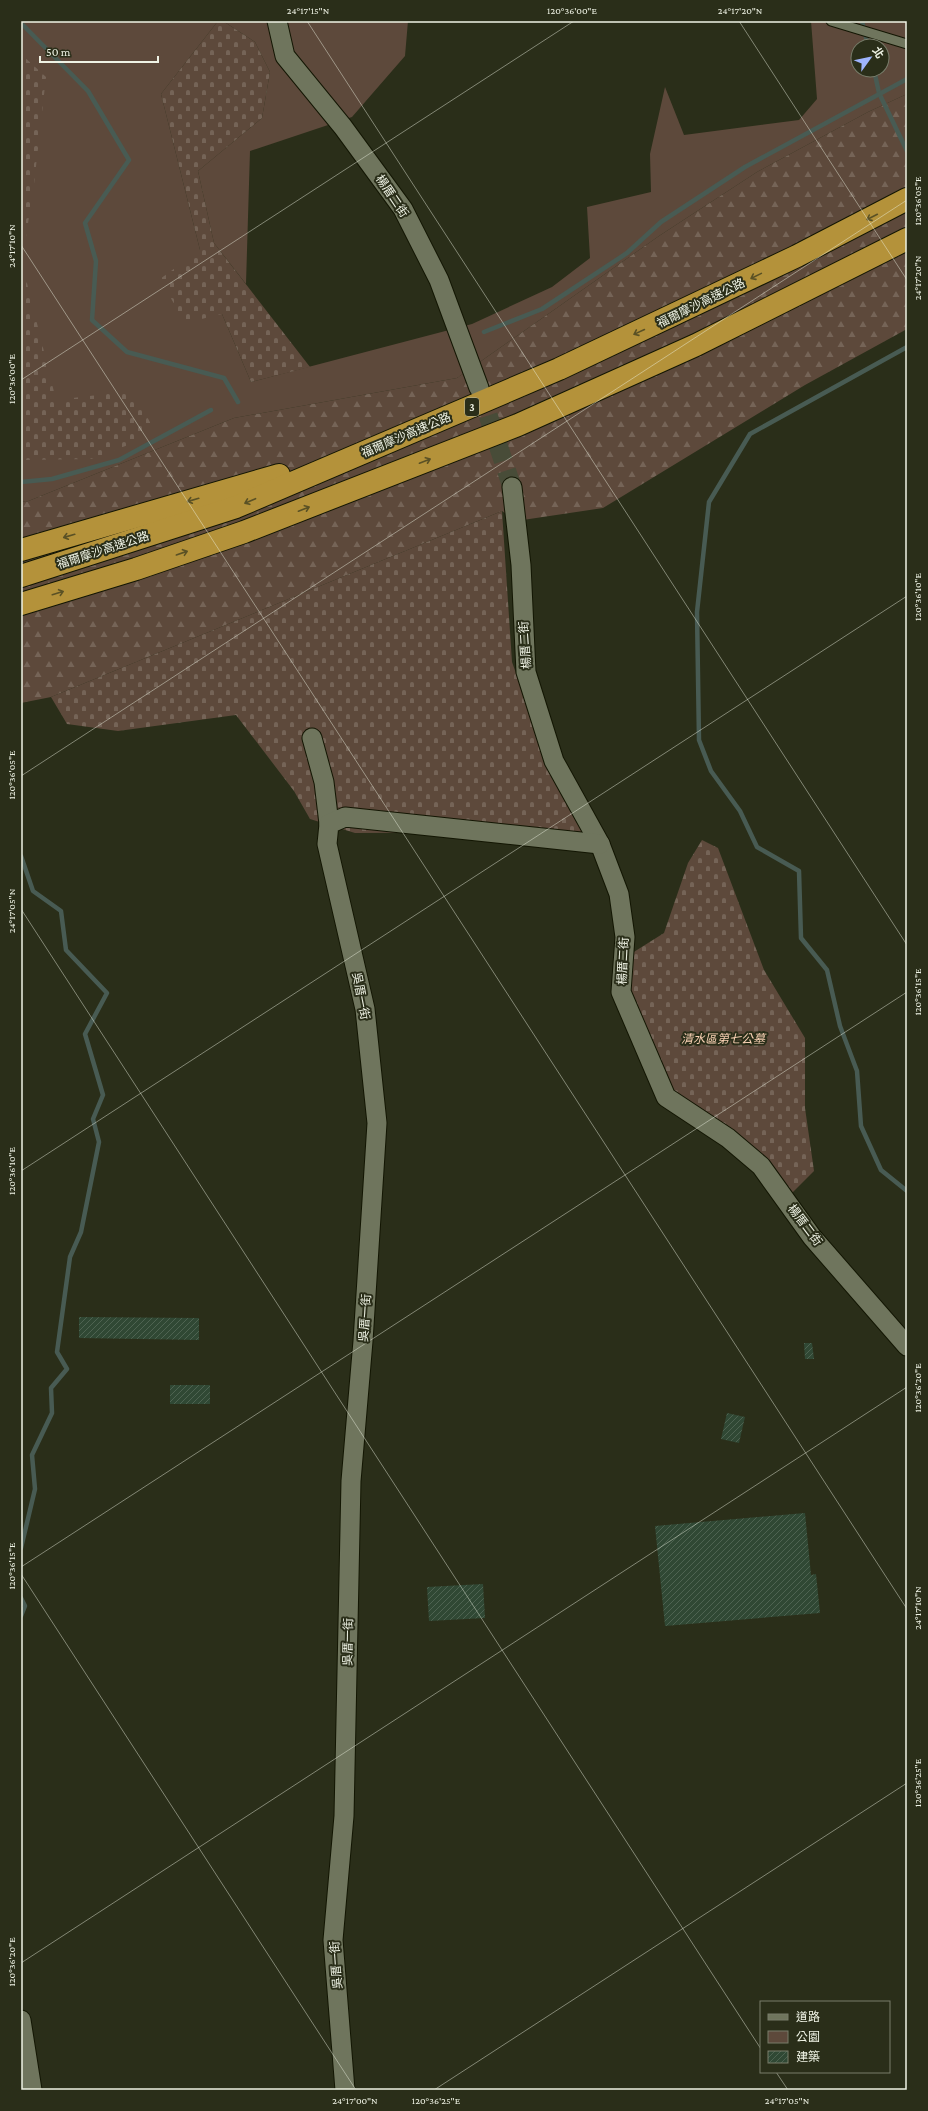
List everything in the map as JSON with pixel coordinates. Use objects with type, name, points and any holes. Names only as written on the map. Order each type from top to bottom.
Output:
[{"type":"highway","name":"福爾摩沙高速公路","points":[[21,576],[236,507],[559,369],[797,256],[907,199]]},
{"type":"highway","points":[[21,604],[136,569],[244,532],[518,425],[696,345],[907,239]]},
{"type":"highway","points":[[21,550],[267,479],[559,369]]},
{"type":"street","name":"楊厝二街","points":[[277,21],[285,56],[344,127],[403,210],[440,280],[479,388]]},
{"type":"street","name":"楊厝二街","points":[[512,487],[521,565],[526,672],[554,761],[600,844],[619,894],[625,937],[621,992],[666,1097],[728,1138],[761,1166],[812,1237],[907,1346]]},
{"type":"street","name":"吳厝一街","points":[[312,738],[324,782],[329,824],[327,844],[365,1009],[377,1123],[363,1340],[351,1481],[344,1816],[333,1940],[345,2090]]},
{"type":"street","points":[[329,824],[345,817],[600,844]]},
{"type":"street","points":[[21,2020],[32,2090]]},
{"type":"lane","points":[[831,21],[907,44]]},
{"type":"green space","points":[[21,21],[218,21],[161,94],[200,250],[222,314],[251,382],[472,324],[552,287],[590,258],[587,207],[651,192],[650,154],[665,87],[684,135],[799,120],[817,99],[811,21],[907,21],[907,94],[868,112],[757,172],[659,236],[457,378],[234,418],[26,502],[21,501]]},
{"type":"green space","points":[[218,21],[223,21],[255,42],[270,72],[262,118],[198,171],[214,243],[310,367],[251,382],[222,314],[185,323],[160,279],[200,250],[161,94]]},
{"type":"green space","points":[[223,21],[408,21],[405,56],[352,117],[250,151],[246,284],[214,243],[198,171],[262,118],[270,72],[255,42]]},
{"type":"green space","points":[[21,54],[46,77],[34,184],[22,263],[56,400],[123,392],[137,398],[152,426],[136,442],[91,459],[21,460]]},
{"type":"green space","points":[[907,94],[907,329],[805,385],[603,508],[516,521],[502,511],[51,697],[21,703],[21,501],[26,502],[234,418],[457,378],[659,236],[757,172],[868,112]]},
{"type":"green space","points":[[502,511],[512,662],[546,758],[583,832],[355,833],[310,819],[294,791],[236,715],[118,731],[67,724],[51,697]]},
{"type":"green space","name":"清水區第七公墓","points":[[702,840],[718,848],[764,970],[805,1038],[805,1108],[814,1171],[789,1196],[666,1088],[629,995],[629,955],[664,933],[688,863]]},
{"type":"building","points":[[79,1317],[199,1318],[199,1340],[79,1338]]},
{"type":"building","points":[[804,1343],[812,1343],[814,1359],[805,1359]]},
{"type":"building","points":[[170,1385],[210,1385],[210,1404],[170,1404]]},
{"type":"building","points":[[727,1413],[745,1417],[739,1443],[721,1439]]},
{"type":"building","points":[[805,1513],[811,1575],[816,1574],[820,1613],[665,1626],[655,1526]]},
{"type":"building","points":[[483,1584],[485,1618],[429,1621],[427,1587]]},
{"type":"waterway","points":[[862,21],[866,38]]},
{"type":"waterway","points":[[21,23],[88,91],[129,160],[85,223],[96,261],[92,320],[127,352],[224,378],[238,402]]},
{"type":"waterway","points":[[876,78],[879,93],[907,151]]},
{"type":"waterway","points":[[484,332],[542,309],[627,253],[661,222],[745,167],[907,79]]},
{"type":"waterway","points":[[907,347],[750,434],[709,502],[697,612],[699,740],[711,771],[740,811],[757,847],[799,871],[801,938],[827,970],[840,1026],[857,1071],[861,1126],[881,1170],[907,1191]]},
{"type":"waterway","points":[[21,482],[52,479],[119,460],[211,410]]},
{"type":"waterway","points":[[21,856],[33,891],[61,911],[66,950],[107,993],[85,1034],[103,1095],[93,1119],[99,1142],[81,1232],[70,1257],[57,1352],[67,1369],[51,1388],[52,1413],[32,1455],[35,1489],[21,1548]]},
{"type":"waterway","points":[[21,1598],[25,1606],[21,1616]]},
{"type":"tunnel","points":[[479,388],[512,487]]}]
